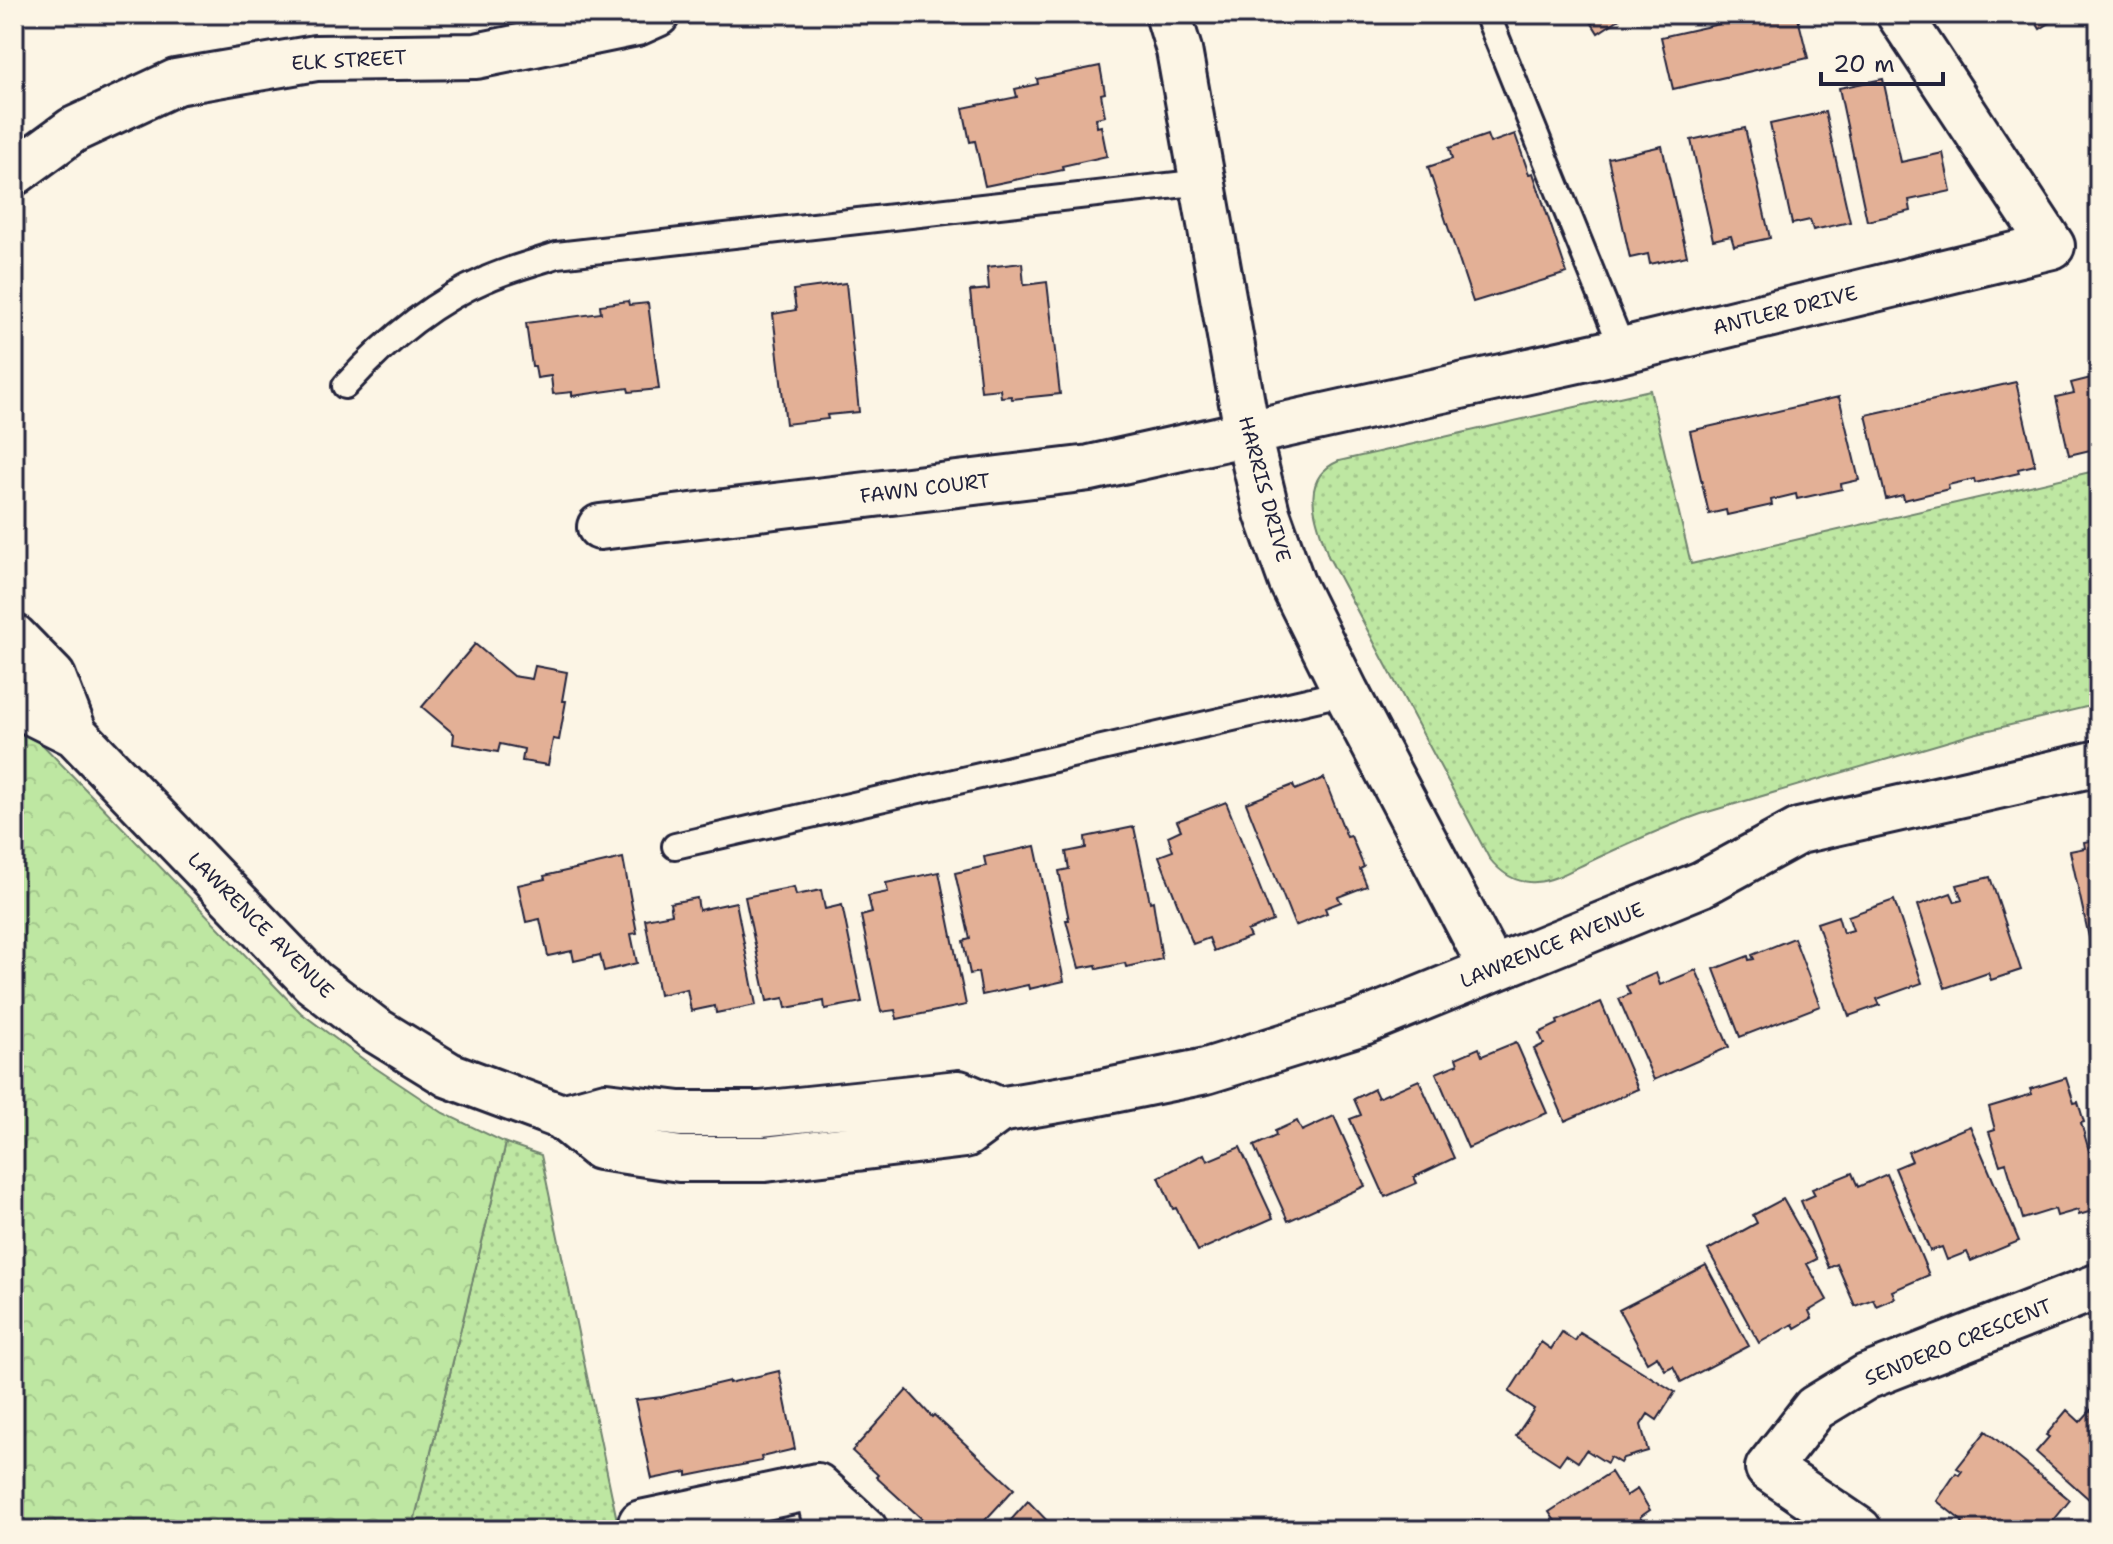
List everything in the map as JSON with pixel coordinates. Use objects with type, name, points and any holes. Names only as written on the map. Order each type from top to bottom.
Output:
[{"type":"street","name":"ELK STREET","points":[[14,173],[73,130],[176,82],[316,58],[476,56],[637,23],[657,14]]},
{"type":"street","name":"HARRIS DRIVE","points":[[1168,14],[1179,50],[1247,431],[1267,513],[1292,583],[1492,969]]},
{"type":"street","name":"ANTLER DRIVE","points":[[1247,431],[1623,350],[2052,246],[1899,14]]},
{"type":"street","name":"FAWN COURT","points":[[600,527],[1090,468],[1247,431]]},
{"type":"street","name":"LAWRENCE AVENUE","points":[[14,637],[53,677],[75,734]]},
{"type":"street","name":"LAWRENCE AVENUE","points":[[14,699],[21,707],[75,734],[313,982],[374,1029],[449,1075],[562,1117],[599,1147],[680,1159],[765,1159],[965,1135],[999,1110],[1206,1071],[1363,1022],[1702,884],[1799,831],[2099,763]]},
{"type":"street","name":"SENDERO CRESCENT","points":[[1859,1530],[1768,1468],[1815,1408],[1866,1377],[2099,1286]]},
{"type":"street","points":[[641,1523],[817,1486]]},
{"type":"street","points":[[817,1486],[827,1530]]},
{"type":"street","points":[[817,1486],[865,1530]]},
{"type":"lane","points":[[1487,14],[1623,350]]},
{"type":"lane","points":[[345,386],[376,353],[438,303],[487,279],[557,255],[1203,182]]},
{"type":"lane","points":[[675,846],[1346,692]]},
{"type":"green space","points":[[1650,390],[1691,564],[2099,470],[2099,704],[1973,734],[1701,814],[1543,881],[1515,879],[1503,872],[1489,858],[1328,556],[1316,516],[1314,490],[1326,469],[1339,461]]},
{"type":"green space","points":[[14,715],[301,1013],[443,1113],[506,1143],[412,1530],[14,1530]]},
{"type":"green space","points":[[506,1143],[541,1155],[619,1530],[412,1530]]},
{"type":"building","points":[[1586,14],[1627,14],[1598,33]]},
{"type":"building","points":[[1713,14],[1797,14],[1808,58],[1673,89],[1661,37],[1719,24]]},
{"type":"building","points":[[2031,14],[2064,14],[2040,29]]},
{"type":"building","points":[[1100,66],[1105,116],[1096,118],[1097,127],[1101,126],[1107,156],[1062,166],[1063,170],[985,186],[975,141],[970,142],[963,108],[1017,97],[1015,89],[1038,84],[1037,79]]},
{"type":"building","points":[[1883,79],[1901,162],[1943,153],[1951,191],[1909,200],[1911,211],[1867,221],[1839,88]]},
{"type":"building","points":[[1825,112],[1850,222],[1813,230],[1810,220],[1792,224],[1770,124]]},
{"type":"building","points":[[1745,128],[1770,238],[1734,246],[1731,236],[1713,240],[1691,140]]},
{"type":"building","points":[[1515,134],[1529,174],[1533,173],[1567,273],[1473,302],[1428,167],[1452,159],[1449,148],[1487,135],[1490,143]]},
{"type":"building","points":[[1662,146],[1687,256],[1650,264],[1648,254],[1630,258],[1608,158]]},
{"type":"building","points":[[1022,263],[1024,285],[1047,282],[1060,394],[1012,399],[1011,396],[1001,397],[1000,389],[981,391],[970,291],[989,289],[987,267]]},
{"type":"building","points":[[846,283],[859,412],[786,424],[773,314],[796,310],[793,290]]},
{"type":"building","points":[[628,301],[629,305],[648,303],[659,389],[629,392],[628,388],[572,396],[572,392],[553,394],[551,376],[537,378],[535,366],[532,366],[526,323],[601,313],[600,305]]},
{"type":"building","points":[[2099,376],[2099,448],[2069,455],[2056,397],[2074,393],[2071,383]]},
{"type":"building","points":[[2016,382],[2035,465],[2018,469],[2019,473],[1975,483],[1974,479],[1948,485],[1949,489],[1904,500],[1903,495],[1886,499],[1866,415]]},
{"type":"building","points":[[1839,397],[1859,480],[1841,484],[1842,489],[1797,499],[1796,494],[1771,500],[1772,505],[1727,515],[1726,510],[1709,514],[1690,431]]},
{"type":"building","points":[[475,644],[513,676],[532,679],[535,666],[567,672],[559,740],[553,739],[548,765],[522,761],[524,749],[500,744],[498,752],[453,744],[454,734],[422,707]]},
{"type":"building","points":[[1324,778],[1347,837],[1351,836],[1364,867],[1360,869],[1367,886],[1338,897],[1341,902],[1325,908],[1327,913],[1295,926],[1246,803],[1293,785],[1295,790]]},
{"type":"building","points":[[1226,802],[1273,921],[1247,931],[1250,937],[1214,951],[1209,938],[1193,944],[1159,856],[1173,851],[1168,836],[1181,830],[1177,821]]},
{"type":"building","points":[[1134,827],[1150,902],[1153,901],[1162,959],[1126,967],[1125,963],[1097,969],[1096,965],[1079,968],[1066,920],[1069,920],[1059,871],[1069,869],[1066,852],[1086,848],[1085,837]]},
{"type":"building","points":[[2099,839],[2099,953],[2097,940],[2090,942],[2070,851],[2085,848],[2084,842]]},
{"type":"building","points":[[1035,846],[1064,981],[982,995],[978,972],[970,974],[963,941],[970,939],[955,873],[986,866],[984,857]]},
{"type":"building","points":[[623,858],[637,933],[631,934],[637,963],[604,971],[600,955],[574,961],[572,951],[548,956],[540,919],[526,922],[518,885]]},
{"type":"building","points":[[939,872],[966,1005],[897,1019],[895,1010],[881,1012],[861,916],[872,913],[868,896],[888,892],[886,883]]},
{"type":"building","points":[[1990,877],[2021,970],[1991,980],[1988,973],[1945,988],[1918,905],[1951,893],[1955,902],[1962,900],[1957,885]]},
{"type":"building","points":[[794,887],[796,895],[821,890],[825,909],[842,905],[862,1002],[825,1009],[824,1001],[786,1008],[784,998],[767,1001],[745,897]]},
{"type":"building","points":[[697,898],[699,910],[736,902],[756,1005],[716,1013],[715,1006],[691,1011],[687,989],[659,995],[645,919],[672,914],[670,903]]},
{"type":"building","points":[[1894,900],[1922,983],[1877,999],[1880,1005],[1849,1016],[1817,923],[1838,916],[1843,933],[1853,930],[1848,916]]},
{"type":"building","points":[[1794,938],[1820,1006],[1740,1037],[1714,969],[1748,956],[1749,960],[1754,959],[1752,955]]},
{"type":"building","points":[[1696,970],[1729,1047],[1654,1080],[1619,999],[1630,994],[1626,986],[1656,973],[1660,985]]},
{"type":"building","points":[[1601,1002],[1638,1089],[1565,1121],[1534,1049],[1544,1044],[1539,1033],[1558,1024],[1557,1021]]},
{"type":"building","points":[[1516,1042],[1547,1113],[1468,1148],[1436,1073],[1458,1064],[1456,1058],[1479,1048],[1482,1056]]},
{"type":"building","points":[[2066,1078],[2074,1103],[2078,1102],[2090,1154],[2096,1152],[2099,1163],[2099,1209],[2079,1215],[2078,1210],[2057,1216],[2055,1209],[2023,1219],[2006,1163],[2000,1165],[1989,1132],[1995,1130],[1989,1107],[2032,1094],[2030,1089]]},
{"type":"building","points":[[1419,1080],[1454,1158],[1414,1177],[1417,1183],[1385,1197],[1350,1119],[1361,1115],[1354,1099],[1374,1089],[1378,1098]]},
{"type":"building","points":[[1334,1116],[1365,1186],[1288,1221],[1254,1146],[1276,1136],[1275,1131],[1297,1121],[1302,1131]]},
{"type":"building","points":[[1970,1126],[2019,1241],[1971,1261],[1967,1252],[1947,1260],[1942,1247],[1930,1251],[1895,1168],[1912,1161],[1908,1152]]},
{"type":"building","points":[[1240,1147],[1273,1218],[1198,1251],[1176,1208],[1173,1209],[1159,1177],[1204,1154],[1207,1161]]},
{"type":"building","points":[[1852,1173],[1858,1187],[1887,1174],[1929,1275],[1892,1291],[1895,1298],[1876,1306],[1873,1299],[1855,1306],[1837,1264],[1829,1268],[1801,1201],[1815,1195],[1812,1189]]},
{"type":"building","points":[[1783,1199],[1817,1259],[1807,1264],[1827,1300],[1809,1311],[1812,1318],[1795,1328],[1793,1324],[1759,1343],[1708,1250],[1757,1223],[1753,1215]]},
{"type":"building","points":[[1706,1265],[1749,1346],[1681,1382],[1673,1366],[1665,1370],[1657,1356],[1647,1362],[1619,1310]]},
{"type":"building","points":[[1562,1332],[1575,1341],[1580,1333],[1675,1392],[1657,1420],[1648,1414],[1641,1425],[1648,1451],[1623,1458],[1620,1463],[1610,1457],[1607,1463],[1586,1450],[1578,1462],[1566,1454],[1559,1464],[1516,1436],[1534,1409],[1509,1392],[1541,1342],[1551,1349]]},
{"type":"building","points":[[779,1371],[795,1449],[761,1457],[762,1461],[687,1476],[687,1472],[652,1479],[635,1400]]},
{"type":"building","points":[[907,1390],[932,1417],[934,1415],[1014,1489],[976,1530],[932,1528],[852,1451]]},
{"type":"building","points":[[2099,1401],[2099,1508],[2036,1452],[2067,1410],[2080,1422]]},
{"type":"building","points":[[1986,1431],[2070,1500],[2046,1530],[1956,1530],[1963,1522],[1937,1501],[1956,1473],[1959,1475],[1962,1471],[1957,1468]]},
{"type":"building","points":[[1611,1472],[1626,1496],[1637,1489],[1650,1510],[1640,1517],[1647,1530],[1561,1530],[1549,1512]]},
{"type":"building","points":[[1028,1501],[1053,1527],[1059,1530],[1002,1530]]}]
